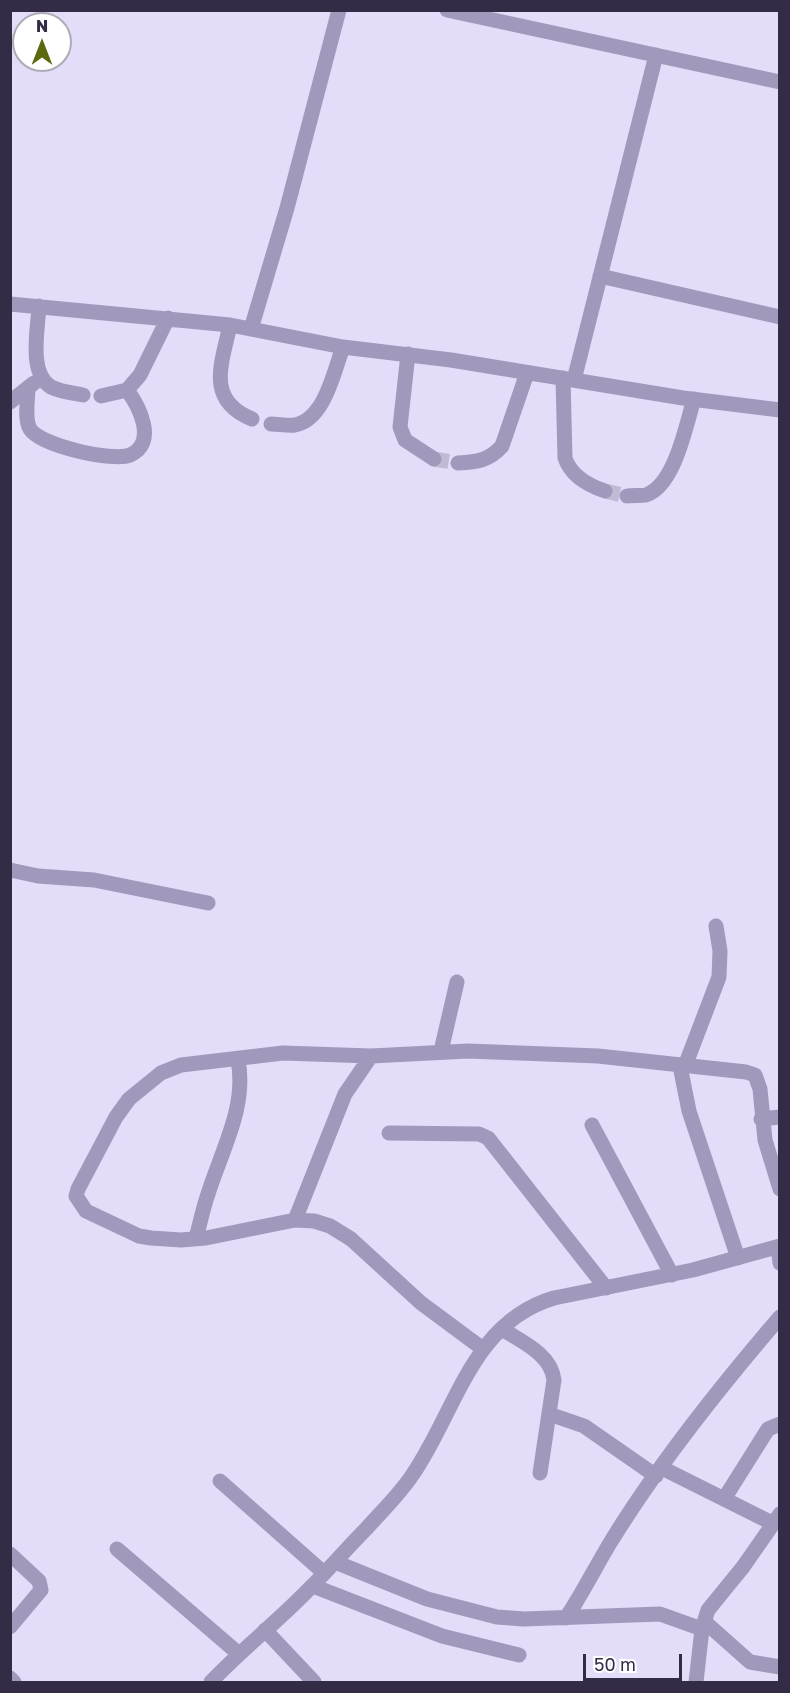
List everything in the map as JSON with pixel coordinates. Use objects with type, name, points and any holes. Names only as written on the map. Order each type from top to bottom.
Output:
[{"type":"street","points":[[251,329],[287,208],[339,10]]},
{"type":"street","points":[[447,10],[780,82]]},
{"type":"street","points":[[605,491],[578,477],[568,467],[565,458],[568,379],[600,276],[656,56]]},
{"type":"street","points":[[600,276],[780,317]]},
{"type":"street","points":[[10,304],[230,325],[343,347],[408,354],[694,399],[780,410]]},
{"type":"street","points":[[39,306],[37,366],[41,378],[49,386],[83,395]]},
{"type":"street","points":[[101,396],[127,390],[140,375],[168,318]]},
{"type":"street","points":[[230,325],[219,378],[222,394],[229,405],[252,419]]},
{"type":"street","points":[[271,424],[296,425],[311,418],[319,409],[343,347]]},
{"type":"street","points":[[408,354],[400,427],[405,440],[434,459]]},
{"type":"street","points":[[458,464],[480,461],[494,455],[502,446],[527,373]]},
{"type":"street","points":[[10,402],[41,378]]},
{"type":"street","points":[[28,388],[27,418],[30,428],[38,437],[50,444],[115,458],[132,454],[140,446],[146,428],[139,407],[127,390]]},
{"type":"street","points":[[627,496],[646,495],[659,486],[670,471],[694,399]]},
{"type":"street","points":[[10,870],[38,876],[94,880],[208,903]]},
{"type":"street","points":[[716,926],[720,951],[718,976],[683,1066],[690,1111],[738,1258]]},
{"type":"street","points":[[441,1051],[456,982]]},
{"type":"street","points":[[483,1349],[421,1303],[351,1239],[330,1226],[314,1221],[296,1220],[196,1238],[139,1236],[86,1211],[76,1196],[78,1189],[116,1117],[129,1099],[161,1073],[181,1065],[283,1053],[371,1056],[441,1051],[598,1056],[746,1072],[755,1075],[760,1089],[761,1119],[780,1189]]},
{"type":"street","points":[[296,1220],[345,1094],[371,1056]]},
{"type":"street","points":[[196,1238],[208,1194],[237,1111],[241,1092],[238,1060]]},
{"type":"street","points":[[761,1119],[780,1117]]},
{"type":"street","points":[[592,1125],[672,1275]]},
{"type":"street","points":[[389,1133],[479,1134],[488,1138],[606,1288]]},
{"type":"street","points":[[211,1683],[313,1586],[414,1472],[469,1367],[502,1329],[535,1304],[672,1275],[779,1246],[780,1263]]},
{"type":"street","points":[[566,1618],[610,1543],[659,1472],[732,1373],[780,1317]]},
{"type":"street","points":[[502,1329],[534,1350],[550,1364],[554,1380],[540,1473]]},
{"type":"street","points":[[549,1414],[584,1426],[659,1472],[777,1519],[708,1610],[696,1683]]},
{"type":"street","points":[[724,1499],[768,1430],[780,1424]]},
{"type":"street","points":[[220,1481],[324,1573]]},
{"type":"street","points":[[117,1549],[239,1654]]},
{"type":"street","points":[[10,1554],[39,1581],[41,1590],[10,1627]]},
{"type":"street","points":[[335,1562],[456,1608],[497,1617],[566,1618],[660,1614],[704,1626],[740,1657],[750,1662],[780,1667]]},
{"type":"street","points":[[313,1586],[442,1636],[519,1655]]},
{"type":"street","points":[[265,1630],[314,1683]]},
{"type":"street","points":[[10,1678],[14,1683]]},
{"type":"tunnel","points":[[434,459],[458,463]]},
{"type":"tunnel","points":[[605,491],[627,496]]}]
